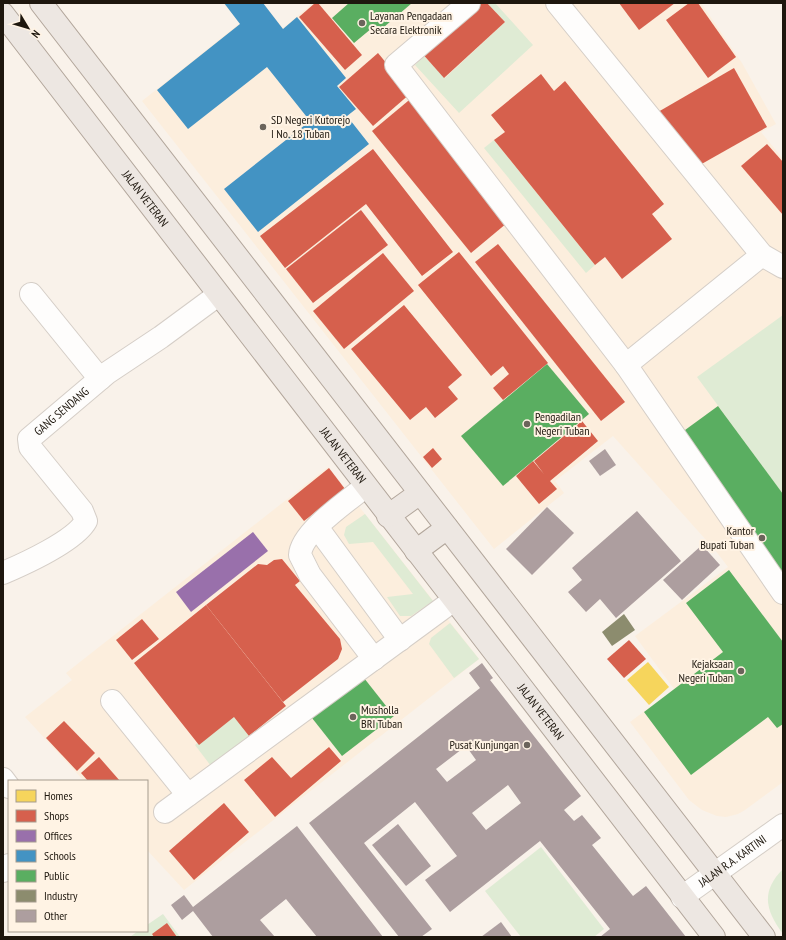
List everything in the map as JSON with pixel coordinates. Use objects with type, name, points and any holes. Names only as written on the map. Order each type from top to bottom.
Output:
[{"type":"main road","points":[[41,3],[714,875],[764,937]]},
{"type":"main road","name":"JALAN VETERAN","points":[[3,14],[388,516],[714,937]]},
{"type":"main road","points":[[388,516],[420,493]]},
{"type":"main road","points":[[416,551],[447,528]]},
{"type":"street","points":[[469,3],[396,65],[626,365],[783,593]]},
{"type":"street","points":[[557,3],[762,255],[783,267]]},
{"type":"street","points":[[626,365],[762,255]]},
{"type":"street","points":[[30,294],[100,379]]},
{"type":"street","name":"GANG SENDANG","points":[[3,573],[63,542],[80,530],[86,521],[82,510],[32,450],[29,442],[31,436],[100,379],[218,294]]},
{"type":"street","points":[[366,486],[317,527],[303,542],[300,551],[300,558],[310,575],[374,659]]},
{"type":"street","points":[[317,527],[400,640]]},
{"type":"street","points":[[166,812],[454,600]]},
{"type":"street","points":[[112,701],[188,795]]},
{"type":"street","name":"JALAN R.A. KARTINI","points":[[682,897],[783,825]]},
{"type":"shaded area","points":[[223,3],[263,3],[283,28],[313,3],[701,3],[742,63],[776,124],[761,132],[783,159],[783,782],[745,810],[738,814],[726,817],[717,816],[702,810],[689,800],[630,722],[674,689],[635,636],[728,567],[715,550],[613,436],[555,481],[564,493],[494,549],[142,101],[240,23]]},
{"type":"shaded area","points":[[328,467],[479,659],[184,890],[148,851],[148,780],[83,780],[25,717],[72,680],[66,673]]},
{"type":"green space","points":[[487,3],[495,3],[533,45],[459,113],[415,65],[424,56],[445,78],[505,22]]},
{"type":"green space","points":[[494,140],[595,265],[586,273],[484,148]]},
{"type":"green space","points":[[783,315],[783,494],[697,377]]},
{"type":"green space","points":[[365,514],[433,601],[411,616],[400,616],[387,597],[413,594],[373,542],[349,544],[344,535],[346,527]]},
{"type":"green space","points":[[450,623],[479,659],[454,678],[429,644],[431,638]]},
{"type":"green space","points":[[234,714],[250,735],[211,766],[195,745]]},
{"type":"green space","points":[[541,847],[604,929],[594,937],[521,937],[485,891]]},
{"type":"green space","points":[[783,869],[783,934],[777,926],[769,909],[768,894],[776,877]]},
{"type":"green space","points":[[163,914],[180,937],[130,937],[137,932],[148,932],[148,924]]},
{"type":"building: Homes","points":[[648,662],[669,687],[649,705],[627,680]]},
{"type":"building: Shops","points":[[315,3],[318,3],[362,55],[345,70],[299,17]]},
{"type":"building: Shops","points":[[472,3],[487,3],[505,22],[444,78],[420,51]]},
{"type":"building: Shops","points":[[619,3],[675,3],[639,30]]},
{"type":"building: Shops","points":[[689,3],[698,3],[736,57],[708,78],[666,20]]},
{"type":"building: Shops","points":[[378,53],[411,93],[373,126],[339,87]]},
{"type":"building: Shops","points":[[734,68],[767,127],[691,170],[658,112]]},
{"type":"building: Shops","points":[[541,74],[554,91],[565,81],[664,204],[652,214],[672,239],[622,279],[605,257],[595,265],[494,140],[505,132],[491,115]]},
{"type":"building: Shops","points":[[414,96],[513,218],[471,253],[372,131]]},
{"type":"building: Shops","points":[[767,144],[783,162],[783,215],[741,166]]},
{"type":"building: Shops","points":[[373,149],[453,252],[422,276],[366,204],[285,268],[260,236]]},
{"type":"building: Shops","points":[[361,210],[388,245],[313,303],[286,269]]},
{"type":"building: Shops","points":[[498,244],[625,402],[601,421],[475,262]]},
{"type":"building: Shops","points":[[459,252],[548,363],[503,400],[493,388],[509,374],[503,366],[491,376],[418,285]]},
{"type":"building: Shops","points":[[383,253],[414,291],[344,349],[313,311]]},
{"type":"building: Shops","points":[[404,305],[462,375],[448,387],[458,399],[435,418],[426,407],[410,420],[351,349]]},
{"type":"building: Shops","points":[[582,421],[598,441],[550,481],[557,489],[539,504],[516,476],[533,461],[544,474],[534,461]]},
{"type":"building: Shops","points":[[433,448],[442,459],[432,468],[423,457]]},
{"type":"building: Shops","points":[[329,468],[345,489],[304,521],[288,501]]},
{"type":"building: Shops","points":[[282,559],[300,581],[295,585],[340,639],[342,649],[338,659],[283,702],[206,605],[258,564],[267,565],[274,560]]},
{"type":"building: Shops","points":[[206,605],[286,706],[249,736],[234,717],[199,745],[134,663]]},
{"type":"building: Shops","points":[[142,619],[159,639],[132,660],[116,640]]},
{"type":"building: Shops","points":[[629,640],[646,659],[624,678],[607,659]]},
{"type":"building: Shops","points":[[64,721],[95,753],[77,771],[46,738]]},
{"type":"building: Shops","points":[[329,747],[341,761],[275,817],[244,780],[272,757],[291,778]]},
{"type":"building: Shops","points":[[99,757],[119,780],[87,780],[81,773]]},
{"type":"building: Shops","points":[[224,803],[249,832],[194,880],[169,851]]},
{"type":"building: Shops","points":[[167,923],[177,937],[154,937],[152,934]]},
{"type":"building: Offices","points":[[253,532],[268,551],[191,612],[176,592]]},
{"type":"building: Schools","name":"SD Negeri Kutorejo I No. 18 Tuban","points":[[224,3],[263,3],[283,29],[297,17],[346,78],[337,86],[356,109],[347,116],[369,144],[258,232],[224,189],[310,121],[267,67],[188,129],[157,90],[240,24]]},
{"type":"building: Public","name":"Layanan Pengadaan Secara Elektronik","points":[[349,3],[412,3],[377,33],[372,28],[354,43],[332,18]]},
{"type":"building: Public","name":"Pengadilan Negeri Tuban","points":[[547,364],[589,414],[503,486],[461,436]]},
{"type":"building: Public","name":"Kantor Bupati Tuban","points":[[718,406],[783,494],[783,582],[670,441]]},
{"type":"building: Public","name":"Kejaksaan Negeri Tuban","points":[[729,570],[783,642],[783,724],[777,728],[768,717],[691,775],[644,712],[723,652],[686,603]]},
{"type":"building: Public","name":"Musholla BRI Tuban","points":[[364,678],[394,716],[342,756],[312,718]]},
{"type":"building: Industry","points":[[624,614],[635,630],[612,646],[602,632]]},
{"type":"building: Other","points":[[605,449],[616,465],[600,476],[589,461]]},
{"type":"building: Other","points":[[547,507],[574,533],[532,575],[506,549]]},
{"type":"building: Other","points":[[637,511],[681,561],[616,618],[600,599],[586,612],[568,592],[582,580],[572,568]]},
{"type":"building: Other","points":[[702,545],[720,565],[682,600],[663,580]]},
{"type":"building: Other","points":[[482,663],[493,678],[490,680],[581,796],[564,810],[574,821],[582,815],[601,838],[592,845],[633,896],[646,886],[686,937],[600,937],[610,929],[540,841],[450,912],[425,880],[457,856],[415,802],[364,843],[432,929],[421,937],[399,937],[309,823],[480,688],[469,673]],"holes":[[[466,746],[476,760],[447,782],[436,769]],[[508,785],[521,803],[486,830],[472,813]]]},
{"type":"building: Other","points":[[398,824],[431,866],[406,886],[372,845]]},
{"type":"building: Other","points":[[297,826],[383,937],[317,937],[286,899],[260,920],[275,937],[213,937],[193,911],[182,920],[171,905],[184,895],[193,907]]},
{"type":"building: Other","points":[[501,922],[512,937],[481,937]]},
{"type":"place","name":"Layanan Pengadaan Secara Elektronik","points":[[362,23]]},
{"type":"place","name":"SD Negeri Kutorejo I No. 18 Tuban","points":[[263,127]]},
{"type":"place","name":"Pengadilan Negeri Tuban","points":[[527,424]]},
{"type":"place","name":"Kantor Bupati Tuban","points":[[762,538]]},
{"type":"place","name":"Kejaksaan Negeri Tuban","points":[[741,671]]},
{"type":"place","name":"Musholla BRI Tuban","points":[[353,717]]},
{"type":"place","name":"Pusat Kunjungan","points":[[527,745]]}]
